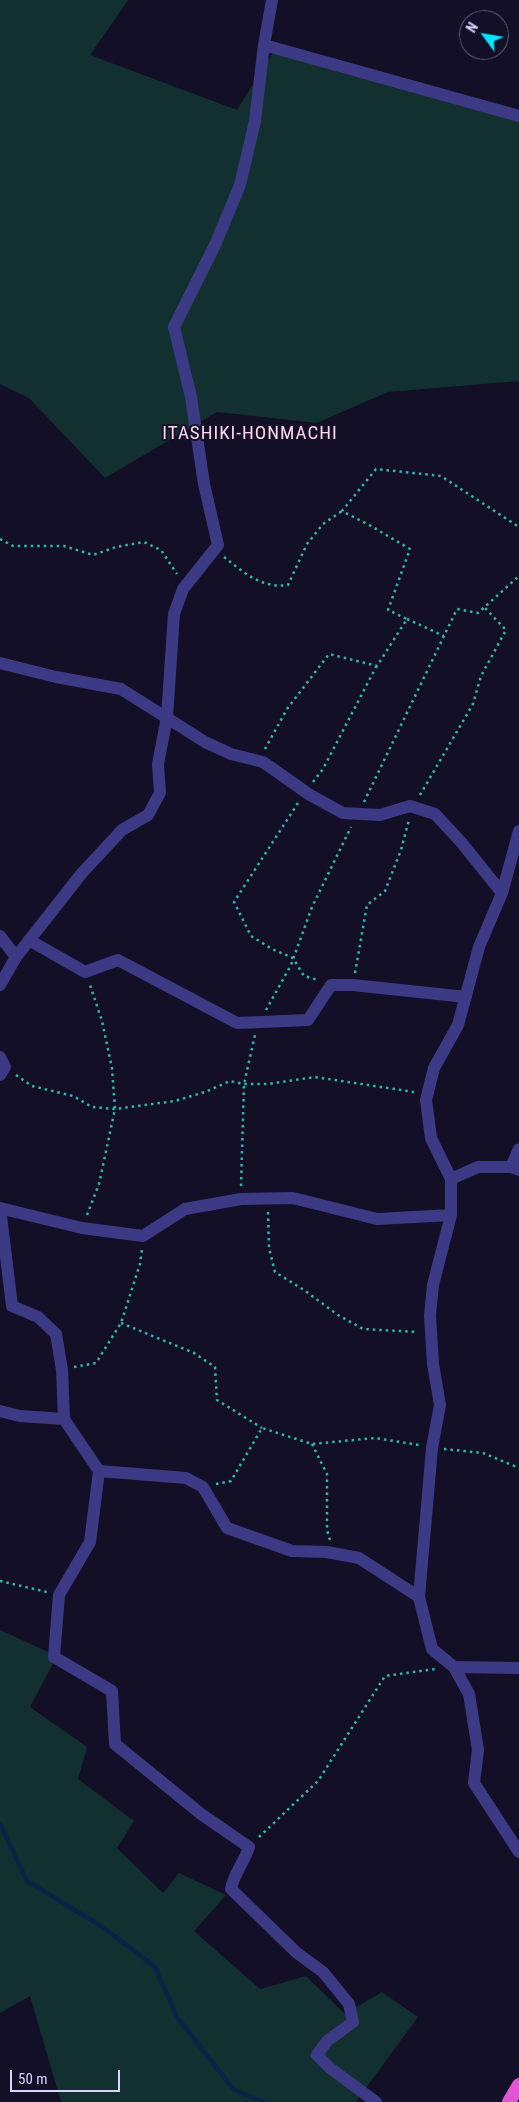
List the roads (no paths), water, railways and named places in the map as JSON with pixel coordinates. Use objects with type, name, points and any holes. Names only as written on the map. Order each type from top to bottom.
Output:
[{"type":"highway","points":[[509,2102],[519,2085]]},
{"type":"street","points":[[0,985],[16,957],[82,873],[122,830],[148,815],[160,793],[158,764],[167,717],[174,614],[185,586],[218,545],[204,484],[191,397],[174,327],[215,244],[240,185],[255,120],[264,45],[272,0]]},
{"type":"street","points":[[264,45],[519,116]]},
{"type":"street","points":[[0,663],[56,677],[121,689],[205,742],[231,754],[261,761],[305,792],[343,813],[380,815],[410,806],[435,814],[461,842],[502,893]]},
{"type":"street","points":[[519,831],[502,893],[479,947],[458,1025],[434,1068],[426,1100],[431,1138],[451,1179],[451,1215],[433,1284],[430,1315],[433,1364],[440,1405],[432,1448],[419,1597],[432,1649],[454,1667],[469,1694],[478,1750],[474,1782],[519,1852]]},
{"type":"street","points":[[0,936],[16,957]]},
{"type":"street","points":[[29,940],[85,972],[118,960],[237,1023],[308,1020],[331,985],[353,984],[466,998]]},
{"type":"street","points":[[451,1179],[478,1167],[515,1168],[519,1149]]},
{"type":"street","points":[[376,2102],[330,2068],[317,2055],[327,2041],[353,2022],[349,2004],[323,1972],[297,1953],[230,1889],[234,1875],[244,1862],[249,1847],[201,1814],[115,1744],[112,1691],[54,1657],[59,1595],[90,1542],[98,1471],[64,1419],[62,1370],[56,1334],[38,1317],[12,1306],[0,1208],[82,1228],[143,1236],[185,1209],[241,1199],[293,1198],[377,1219],[451,1215]]},
{"type":"street","points":[[0,1411],[20,1416],[64,1419]]},
{"type":"street","points":[[98,1471],[186,1478],[203,1487],[227,1528],[292,1551],[334,1553],[359,1558],[419,1597]]},
{"type":"street","points":[[454,1667],[519,1668]]},
{"type":"waterway","points":[[0,1824],[27,1881],[101,1926],[155,1967],[177,2017],[234,2090],[264,2102]]},
{"type":"district","name":"ITASHIKI-HONMACHI","points":[[250,434]]}]
